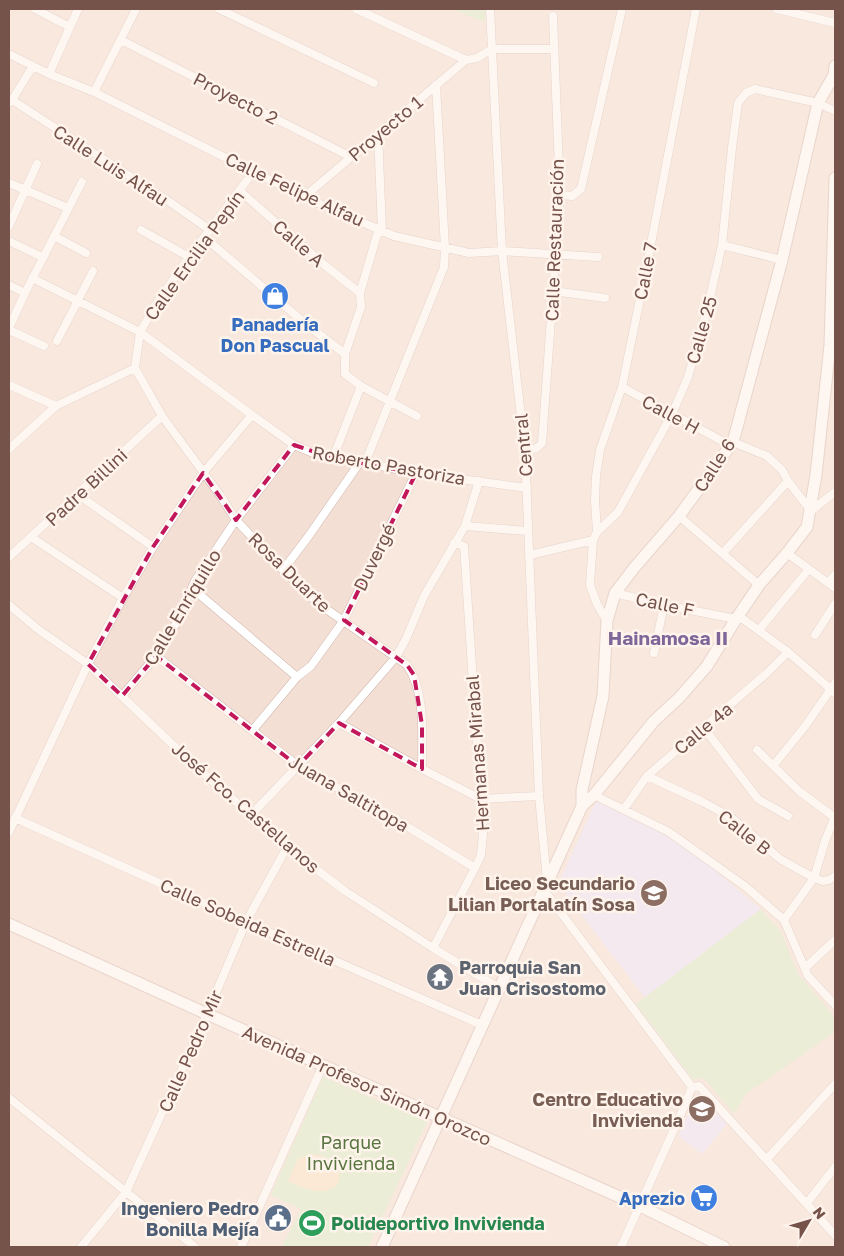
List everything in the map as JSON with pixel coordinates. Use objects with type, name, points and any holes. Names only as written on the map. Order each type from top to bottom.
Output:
[{"type":"street","points":[[35,9],[70,26]]},
{"type":"street","points":[[49,74],[78,9]]},
{"type":"street","points":[[94,92],[136,9]]},
{"type":"street","points":[[219,9],[374,83]]},
{"type":"street","points":[[356,9],[466,60]]},
{"type":"street","name":"Central","points":[[490,9],[502,251],[525,452],[539,796],[545,885]]},
{"type":"street","points":[[560,195],[572,196],[582,189],[622,9]]},
{"type":"street","name":"Calle 7","points":[[607,621],[597,604],[590,585],[595,536],[598,459],[622,386],[696,9]]},
{"type":"street","points":[[777,9],[835,23]]},
{"type":"street","name":"Calle Restauración","points":[[525,452],[536,448],[542,443],[560,195],[553,16]]},
{"type":"street","name":"Proyecto 2","points":[[121,40],[351,157]]},
{"type":"street","points":[[492,49],[553,50]]},
{"type":"street","name":"Proyecto 1","points":[[304,197],[466,60],[477,58],[492,49]]},
{"type":"street","name":"Calle Felipe Alfau","points":[[9,54],[49,74],[94,92],[304,197],[394,236],[469,253],[502,251],[598,256]]},
{"type":"street","points":[[10,101],[33,66]]},
{"type":"street","name":"Calle 6","points":[[582,806],[582,790],[603,696],[607,621],[616,593],[634,568],[679,516],[733,442],[782,260],[818,103],[834,75],[835,66]]},
{"type":"street","points":[[283,570],[362,462],[390,403],[444,266],[446,248],[436,85]]},
{"type":"street","name":"Calle 25","points":[[595,536],[618,512],[672,414],[688,377],[708,306],[722,245],[738,103],[746,93],[755,89],[818,103]]},
{"type":"street","name":"Calle Luis Alfau","points":[[10,101],[167,200],[210,230]]},
{"type":"street","points":[[818,103],[835,111]]},
{"type":"street","points":[[378,134],[382,230],[377,235],[360,293],[361,307],[345,354],[346,375],[390,403],[417,416]]},
{"type":"street","points":[[9,226],[37,164]]},
{"type":"street","name":"Calle Ercilia Pepín","points":[[135,368],[140,332],[158,301],[254,171]]},
{"type":"street","points":[[382,1247],[582,806],[594,795],[654,721],[679,698],[707,666],[740,619],[759,585],[808,527],[830,345],[835,180]]},
{"type":"street","points":[[44,346],[9,329],[25,292],[82,182]]},
{"type":"street","points":[[9,183],[68,208]]},
{"type":"street","name":"Calle A","points":[[240,192],[322,263],[360,293]]},
{"type":"street","points":[[141,230],[189,258]]},
{"type":"street","points":[[54,236],[86,253]]},
{"type":"street","points":[[204,238],[306,324],[345,354]]},
{"type":"street","points":[[9,241],[42,258]]},
{"type":"street","points":[[722,245],[782,260]]},
{"type":"street","points":[[57,342],[93,271]]},
{"type":"street","name":"Roberto Pastoriza","points":[[32,278],[140,332],[294,445],[333,458],[416,473],[526,488]]},
{"type":"street","points":[[9,285],[25,292]]},
{"type":"street","points":[[553,291],[605,298]]},
{"type":"street","points":[[9,450],[56,406],[135,368]]},
{"type":"street","name":"Rosa Duarte","points":[[135,368],[162,416],[236,520],[316,602],[407,665],[418,685],[422,725],[422,770]]},
{"type":"street","points":[[9,385],[56,406]]},
{"type":"street","points":[[333,458],[361,386]]},
{"type":"street","name":"Calle H","points":[[622,386],[722,441],[733,442],[767,456],[782,470],[811,511]]},
{"type":"street","points":[[9,832],[88,664],[123,598],[153,547],[203,472],[252,415]]},
{"type":"street","name":"Padre Billini","points":[[9,558],[162,416]]},
{"type":"street","name":"Calle Enriquillo","points":[[122,696],[156,656],[177,622],[194,582],[236,520],[294,445]]},
{"type":"street","name":"Duvergé","points":[[252,730],[297,677],[311,666],[344,620],[416,473]]},
{"type":"street","points":[[251,815],[339,723],[396,657],[406,639],[424,596],[465,526],[479,481]]},
{"type":"street","points":[[723,553],[788,481]]},
{"type":"street","points":[[811,511],[835,492]]},
{"type":"street","points":[[77,494],[153,547]]},
{"type":"street","points":[[679,516],[759,585]]},
{"type":"street","points":[[465,526],[527,531]]},
{"type":"street","points":[[530,555],[595,536]]},
{"type":"street","points":[[31,537],[123,598]]},
{"type":"street","name":"Hermanas Mirabal","points":[[433,948],[476,868],[481,855],[484,834],[464,546],[454,543]]},
{"type":"street","points":[[787,553],[832,585],[835,575]]},
{"type":"street","points":[[759,630],[809,569]]},
{"type":"street","points":[[192,589],[297,677]]},
{"type":"street","name":"Calle F","points":[[616,593],[664,605],[740,619]]},
{"type":"street","points":[[815,635],[835,604]]},
{"type":"street","name":"José Fco. Castellanos","points":[[9,605],[39,630],[88,664],[193,764],[287,848],[345,891],[499,988]]},
{"type":"street","points":[[654,653],[664,605]]},
{"type":"street","points":[[740,619],[759,630],[834,688],[773,766]]},
{"type":"street","name":"Calle 4a","points":[[624,808],[647,776],[767,673],[788,652]]},
{"type":"street","name":"Juana Saltitopa","points":[[156,656],[298,766],[403,824],[476,868]]},
{"type":"street","points":[[339,723],[422,770],[481,799],[539,796]]},
{"type":"street","points":[[704,728],[758,799],[788,816]]},
{"type":"street","points":[[757,750],[799,791],[835,816],[814,878],[784,920]]},
{"type":"street","name":"Calle B","points":[[647,776],[732,818],[780,860],[814,878]]},
{"type":"street","points":[[594,795],[624,808],[669,832],[746,887],[784,920],[808,976],[835,1005]]},
{"type":"street","name":"Calle Sobeida Estrella","points":[[15,818],[482,1025]]},
{"type":"street","name":"Calle Pedro Mir","points":[[81,1247],[126,1192],[207,1014],[246,922],[287,848]]},
{"type":"street","points":[[814,878],[823,881],[830,880],[835,876]]},
{"type":"street","points":[[545,885],[692,1087]]},
{"type":"street","name":"Avenida Profesor Simón Orozco","points":[[9,924],[640,1206],[724,1247]]},
{"type":"street","points":[[805,968],[835,940]]},
{"type":"street","points":[[241,1247],[323,1065]]},
{"type":"street","points":[[767,1159],[835,1084]]},
{"type":"street","points":[[692,1087],[699,1086],[808,1203],[835,1235]]},
{"type":"street","points":[[622,1247],[692,1087]]},
{"type":"street","points":[[9,1098],[195,1247]]},
{"type":"street","points":[[808,1203],[835,1167]]},
{"type":"highlighted area","points":[[294,445],[333,458],[416,473],[344,620],[407,665],[414,675],[422,725],[422,769],[339,723],[298,766],[156,656],[122,696],[88,664],[153,547],[203,473],[236,520]]},
{"type":"shaded area","points":[[9,9],[835,9],[835,1247],[9,1247]]},
{"type":"shaded area","name":"Liceo Secundario Lilian Portalatín Sosa","points":[[596,801],[644,820],[687,847],[761,909],[645,998],[558,884]]},
{"type":"shaded area","name":"Centro Educativo Invivienda","points":[[698,1093],[727,1124],[702,1154],[678,1136]]},
{"type":"green space","points":[[451,9],[485,9],[485,22]]},
{"type":"green space","points":[[761,909],[781,932],[798,974],[835,1017],[835,1032],[746,1094],[734,1114],[704,1078],[693,1080],[636,1004]]},
{"type":"green space","name":"Parque Invivienda","points":[[323,1077],[427,1122],[368,1247],[282,1247],[301,1209],[271,1195]]},
{"type":"sand","points":[[311,1154],[331,1161],[337,1168],[339,1181],[335,1186],[328,1190],[317,1191],[288,1181],[298,1159]]},
{"type":"place","name":"Panadería Don Pascual","points":[[275,296]]},
{"type":"place","name":"Liceo Secundario Lilian Portalatín Sosa","points":[[654,893]]},
{"type":"place","name":"Parroquia San Juan Crisostomo","points":[[440,977]]},
{"type":"place","name":"Centro Educativo Invivienda","points":[[702,1109]]},
{"type":"place","name":"Aprezio","points":[[704,1198]]},
{"type":"place","name":"Ingeniero Pedro Bonilla Mejía","points":[[278,1218]]},
{"type":"place","name":"Polideportivo Invivienda","points":[[312,1223]]},
{"type":"district","name":"Hainamosa II","points":[[668,637]]}]
